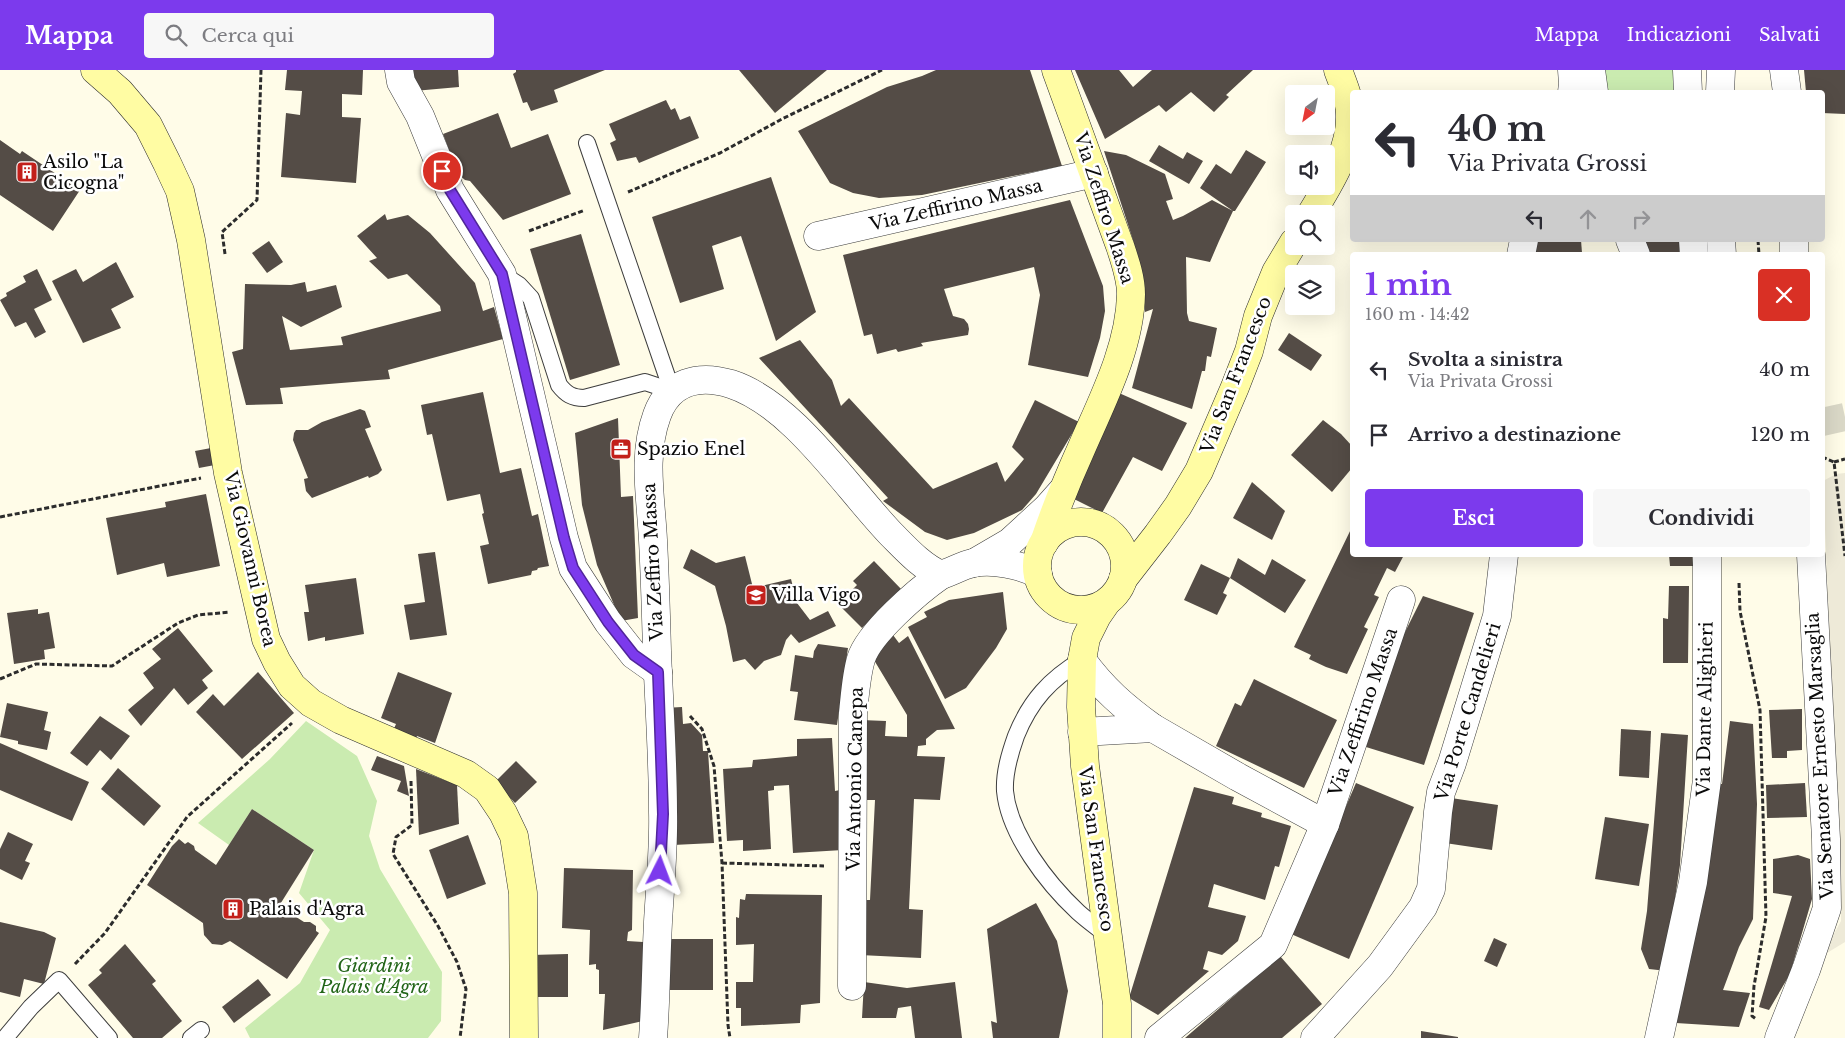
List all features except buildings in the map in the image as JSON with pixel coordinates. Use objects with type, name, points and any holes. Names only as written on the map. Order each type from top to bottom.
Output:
[{"type":"main road","name":"Via Giovanni Borea","points":[[95,70],[120,92],[148,125],[180,191],[191,240],[228,473],[258,608],[266,639],[276,662],[292,686],[311,703],[341,720],[466,774],[487,790],[503,813],[514,836],[523,893],[524,1038]]},
{"type":"main road","name":"Via Zeffiro Massa","points":[[1044,543],[1063,490],[1110,382],[1130,315],[1131,292],[1128,271],[1056,70]]},
{"type":"main road","points":[[1316,205],[1324,194],[1342,156],[1348,135],[1350,115],[1348,98],[1338,70]]},
{"type":"main road","points":[[1348,98],[1350,70]]},
{"type":"main road","name":"Via San Francesco","points":[[1123,579],[1163,527],[1199,471],[1249,351],[1258,316],[1276,272],[1286,255]]},
{"type":"main road","points":[[1083,522],[1095,525],[1108,532],[1117,542],[1123,554],[1125,565],[1123,579],[1118,589],[1106,603],[1084,610],[1067,608],[1050,597],[1043,588],[1038,574],[1038,560],[1044,543],[1056,530],[1070,524],[1083,522]]},
{"type":"main road","name":"Via San Francesco","points":[[1106,603],[1086,638],[1082,660],[1082,732],[1117,1004],[1118,1038]]},
{"type":"main road","name":"Via San Francesco","points":[[1059,604],[1071,623],[1082,660]]},
{"type":"street","points":[[399,70],[401,82],[420,116],[450,190],[502,274],[564,538],[573,568],[608,622],[634,655],[658,672]]},
{"type":"street","points":[[1572,70],[1572,90]]},
{"type":"street","points":[[1591,70],[1594,90]]},
{"type":"street","points":[[1687,70],[1688,90]]},
{"type":"street","points":[[1720,90],[1721,70]]},
{"type":"street","points":[[1784,70],[1787,90]]},
{"type":"street","name":"Via Zeffirino Massa","points":[[818,236],[1094,173]]},
{"type":"street","points":[[672,391],[681,385],[693,381],[714,380],[732,384],[770,405],[807,439],[898,542],[931,571],[941,576],[973,563],[1010,542],[1047,508],[1063,490]]},
{"type":"street","name":"Via Zeffiro Massa","points":[[653,1038],[663,814],[653,538],[647,466],[650,440],[658,414],[672,391]]},
{"type":"street","name":"Via Porte Candelieri","points":[[1315,1038],[1380,966],[1423,907],[1431,889],[1441,792],[1455,755],[1497,616],[1504,557]]},
{"type":"street","name":"Via Dante Alighieri","points":[[1659,1038],[1693,882],[1707,780],[1707,557]]},
{"type":"street","name":"Via Senatore Ernesto Marsaglia","points":[[1779,1038],[1828,908],[1811,557]]},
{"type":"street","points":[[973,563],[996,563],[1017,566],[1038,574]]},
{"type":"street","name":"Via Antonio Canepa","points":[[852,986],[853,713],[858,672],[867,645],[926,585],[941,576]]},
{"type":"street","name":"Via Zeffirino Massa","points":[[1160,1038],[1273,945],[1325,824],[1401,600]]},
{"type":"street","points":[[1082,660],[1097,682],[1153,728],[1325,824]]},
{"type":"street","points":[[1082,732],[1153,728]]},
{"type":"lane","points":[[587,144],[672,391]]},
{"type":"lane","points":[[502,274],[519,285],[531,298],[559,385],[565,393],[574,398],[584,398],[645,382],[672,391]]},
{"type":"lane","points":[[1082,660],[1052,680],[1028,712],[1019,729],[1008,761],[1005,791],[1011,819],[1027,849],[1051,883],[1078,912],[1108,936]]},
{"type":"lane","points":[[5,1038],[31,1007],[59,980],[109,1038]]},
{"type":"path","points":[[226,258],[222,232],[257,200],[261,70]]},
{"type":"path","points":[[529,231],[606,202],[720,153],[782,119],[882,70]]},
{"type":"path","points":[[1825,458],[1834,462],[1845,459]]},
{"type":"path","points":[[1834,462],[1845,556]]},
{"type":"path","points":[[0,517],[228,473]]},
{"type":"path","points":[[1738,574],[1740,611],[1760,710],[1766,917],[1754,986]]},
{"type":"path","points":[[0,679],[36,664],[112,666],[178,623],[198,615],[258,608]]},
{"type":"path","points":[[59,980],[105,933],[187,817],[301,715],[311,703]]},
{"type":"path","points":[[686,710],[702,729],[714,766],[722,863],[730,1038]]},
{"type":"path","points":[[414,751],[410,758],[412,825],[396,837],[393,854],[438,926],[457,962],[466,989],[460,1038]]},
{"type":"path","points":[[722,863],[853,866]]},
{"type":"green space","points":[[1603,70],[1675,70],[1675,90],[1605,90]]},
{"type":"green space","name":"Giardini Palais d'Agra","points":[[306,721],[357,756],[377,801],[369,836],[380,869],[442,972],[441,1021],[428,1038],[250,1038],[245,1028],[300,983],[330,930],[299,893],[314,850],[252,809],[229,845],[198,823],[270,759]]},
{"type":"shaded area","points":[[1845,473],[1845,942],[1822,956],[1841,921],[1825,528],[1825,480],[1836,474]]},
{"type":"tunnel","points":[[1825,421],[1845,417]]},
{"type":"place","name":"Asilo \"La Cicogna\"","points":[[27,172]]},
{"type":"place","name":"Spazio Enel","points":[[621,449]]},
{"type":"place","name":"Villa Vigo","points":[[756,595]]},
{"type":"place","name":"Palais d'Agra","points":[[233,909]]},
{"type":"route","points":[[442,171],[450,190],[502,274],[564,538],[573,568],[608,622],[634,655],[658,672],[663,814],[660,871]]}]
